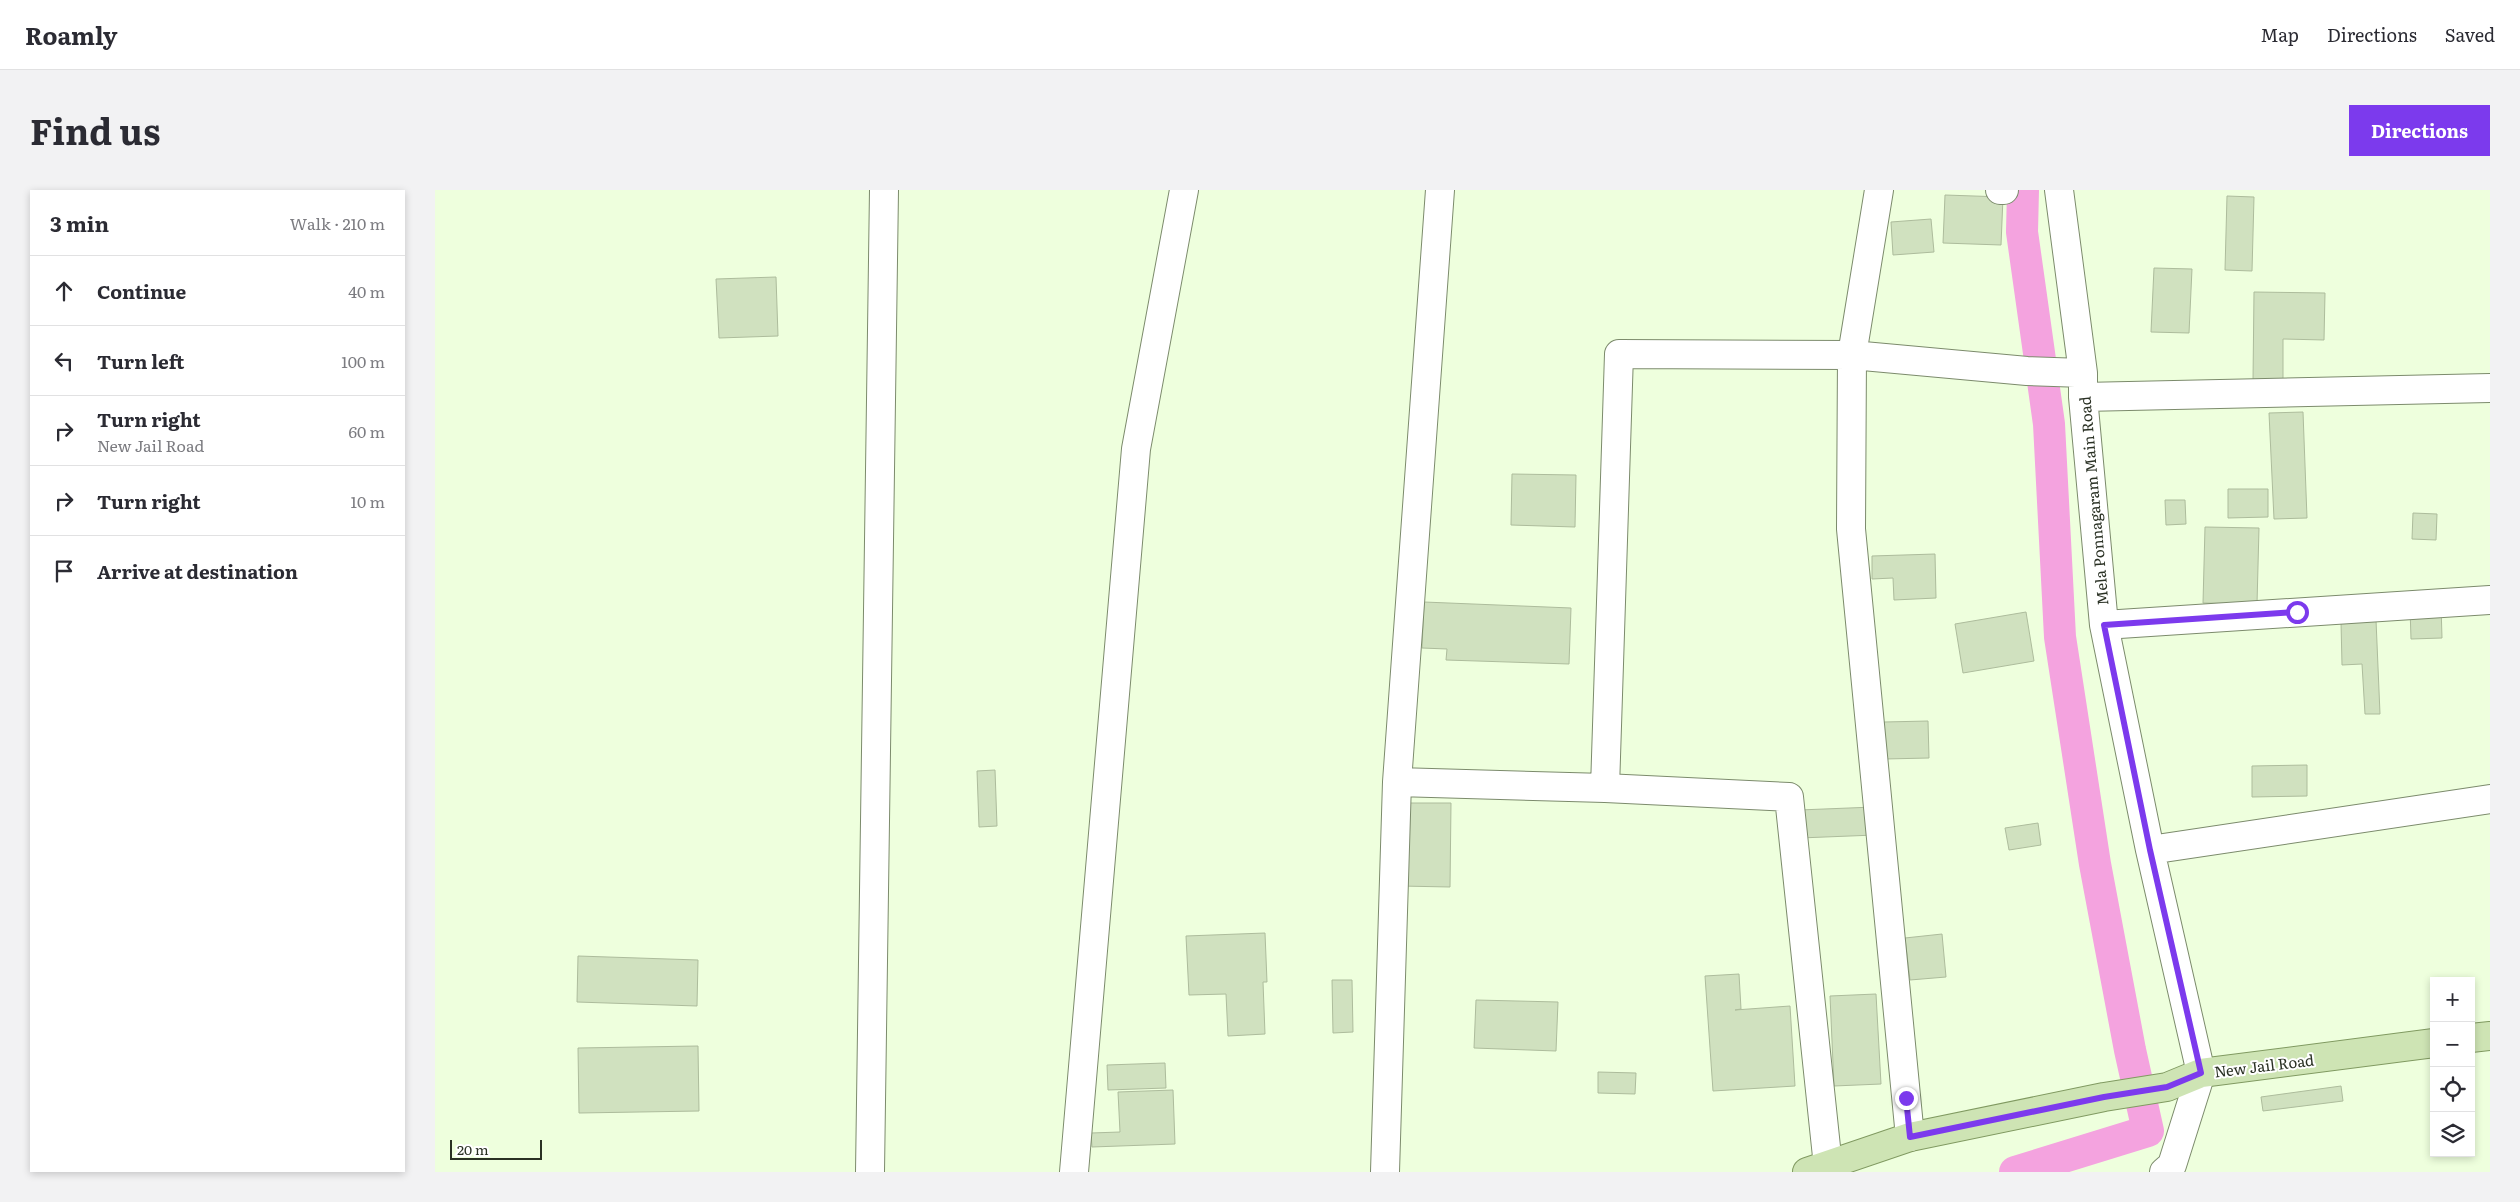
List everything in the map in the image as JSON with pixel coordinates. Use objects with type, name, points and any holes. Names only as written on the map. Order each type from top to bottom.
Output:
[{"type":"main road","points":[[2475,1038],[2490,1036]]},
{"type":"main road","name":"New Jail Road","points":[[1817,1169],[1910,1137],[2104,1097],[2167,1087],[2201,1073],[2430,1044]]},
{"type":"street","points":[[870,1172],[884,190]]},
{"type":"street","points":[[1074,1172],[1136,449],[1184,190]]},
{"type":"street","points":[[1385,1172],[1397,782],[1440,190]]},
{"type":"street","points":[[1879,190],[1852,355],[1851,529],[1910,1137]]},
{"type":"street","name":"Mela Ponnagaram Main Road","points":[[2059,190],[2077,381],[2104,625],[2150,850],[2201,1073]]},
{"type":"street","points":[[1605,788],[1619,354],[1852,355],[2027,371],[2077,381],[2490,388]]},
{"type":"street","points":[[2104,625],[2490,600]]},
{"type":"street","points":[[1397,782],[1605,788],[1789,797],[1817,1169]]},
{"type":"street","points":[[2150,850],[2490,799]]},
{"type":"street","points":[[2163,1172],[2172,1165],[2201,1073]]},
{"type":"building","points":[[1945,195],[2003,197],[2001,245],[1943,243]]},
{"type":"building","points":[[2227,196],[2254,197],[2252,271],[2225,270]]},
{"type":"building","points":[[1931,219],[1934,252],[1893,255],[1891,222]]},
{"type":"building","points":[[2154,268],[2192,269],[2189,333],[2151,332]]},
{"type":"building","points":[[776,277],[778,336],[719,338],[716,279]]},
{"type":"building","points":[[2254,292],[2325,293],[2324,340],[2283,339],[2283,380],[2253,380]]},
{"type":"building","points":[[2303,412],[2307,518],[2274,519],[2269,413]]},
{"type":"building","points":[[1512,474],[1576,475],[1575,527],[1511,525]]},
{"type":"building","points":[[2228,489],[2268,489],[2268,517],[2228,518]]},
{"type":"building","points":[[2165,500],[2185,500],[2186,524],[2166,525]]},
{"type":"building","points":[[2413,513],[2437,514],[2436,540],[2412,539]]},
{"type":"building","points":[[2205,527],[2259,528],[2257,604],[2203,603]]},
{"type":"building","points":[[1935,554],[1936,598],[1894,600],[1893,578],[1872,579],[1872,556]]},
{"type":"building","points":[[1424,602],[1571,608],[1569,664],[1446,660],[1447,649],[1422,648]]},
{"type":"building","points":[[2441,606],[2442,638],[2411,639],[2410,608]]},
{"type":"building","points":[[2026,612],[2034,661],[1963,673],[1955,624]]},
{"type":"building","points":[[2376,620],[2380,714],[2365,714],[2362,664],[2342,665],[2341,622]]},
{"type":"building","points":[[1928,721],[1929,758],[1885,759],[1884,722]]},
{"type":"building","points":[[2307,765],[2307,796],[2252,797],[2252,766]]},
{"type":"building","points":[[995,770],[997,826],[979,827],[977,771]]},
{"type":"building","points":[[1402,803],[1451,803],[1450,887],[1400,886]]},
{"type":"building","points":[[1874,807],[1875,835],[1800,838],[1799,810]]},
{"type":"building","points":[[2038,823],[2041,845],[2009,850],[2005,828]]},
{"type":"building","points":[[1265,933],[1267,982],[1263,982],[1265,1034],[1228,1036],[1226,994],[1189,995],[1186,936]]},
{"type":"building","points":[[1942,934],[1946,977],[1910,980],[1905,938]]},
{"type":"building","points":[[578,956],[698,960],[697,1006],[577,1002]]},
{"type":"building","points":[[1739,974],[1741,1009],[1735,1010],[1790,1006],[1795,1086],[1713,1091],[1705,976]]},
{"type":"building","points":[[1332,980],[1352,980],[1353,1032],[1333,1033]]},
{"type":"building","points":[[1876,994],[1881,1084],[1834,1086],[1830,996]]},
{"type":"building","points":[[1476,1000],[1558,1002],[1556,1051],[1474,1048]]},
{"type":"building","points":[[698,1046],[699,1111],[579,1113],[578,1048]]},
{"type":"building","points":[[1165,1063],[1166,1088],[1108,1090],[1107,1065]]},
{"type":"building","points":[[1598,1072],[1636,1073],[1635,1094],[1598,1093]]},
{"type":"building","points":[[2341,1086],[2343,1101],[2263,1111],[2261,1097]]},
{"type":"building","points":[[1173,1090],[1175,1144],[1092,1147],[1091,1133],[1120,1132],[1118,1092]]},
{"type":"waterway","points":[[2015,1172],[2148,1131],[2130,1050],[2095,864],[2060,637],[2049,424],[2022,232],[2023,190]]},
{"type":"route","points":[[1906,1098],[1910,1137],[2104,1097],[2167,1087],[2201,1073],[2150,850],[2104,625],[2297,612]]}]
